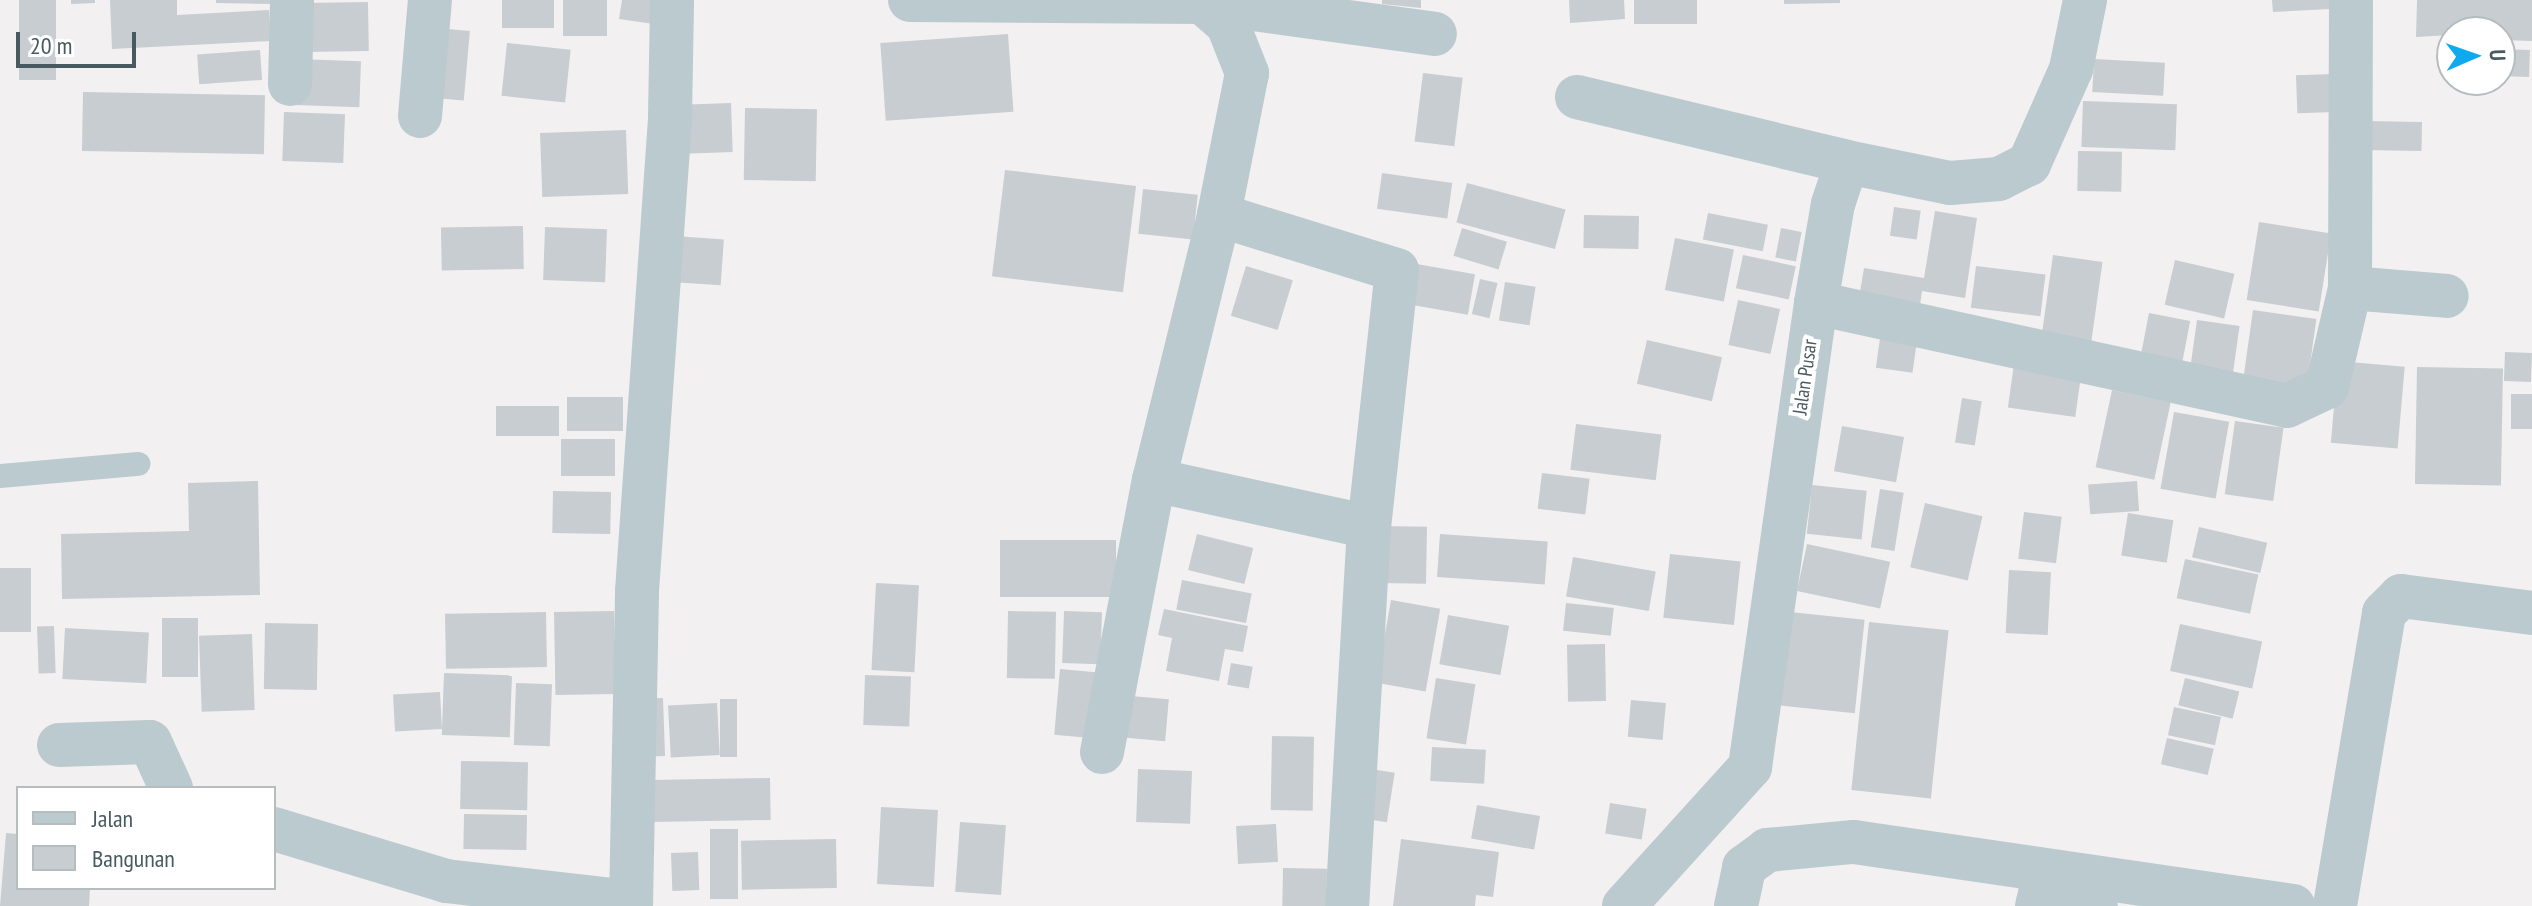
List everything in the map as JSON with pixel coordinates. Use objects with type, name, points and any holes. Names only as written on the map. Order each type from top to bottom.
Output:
[{"type":"street","points":[[290,84],[292,0]]},
{"type":"street","points":[[420,116],[430,0]]},
{"type":"street","points":[[276,830],[446,881],[631,904],[637,591],[670,118],[672,0]]},
{"type":"street","points":[[910,0],[1202,1],[1435,34]]},
{"type":"street","points":[[1577,97],[1847,162],[1950,183],[1999,179],[2029,164],[2071,69],[2085,0]]},
{"type":"street","points":[[1816,303],[2287,406],[2327,387],[2350,288],[2351,0]]},
{"type":"street","points":[[1102,752],[1154,480],[1219,215],[1247,73],[1228,25],[1202,1]]},
{"type":"street","name":"Jalan Pusar","points":[[1624,906],[1750,767],[1816,303],[1833,204],[1847,162]]},
{"type":"street","points":[[1219,215],[1397,270],[1369,527],[1347,906]]},
{"type":"street","points":[[2350,288],[2447,296]]},
{"type":"street","points":[[1154,480],[1369,527]]},
{"type":"street","points":[[2335,906],[2384,613],[2401,596],[2532,613]]},
{"type":"street","points":[[59,745],[150,742],[170,786]]},
{"type":"street","points":[[1736,906],[1744,867],[1767,850],[1854,842],[2293,906]]},
{"type":"street","points":[[2037,906],[2040,894],[2099,906]]},
{"type":"lane","points":[[0,476],[138,464]]},
{"type":"building","points":[[19,0],[56,0],[56,80],[19,80]]},
{"type":"building","points":[[71,0],[95,0],[95,3],[71,4]]},
{"type":"building","points":[[110,0],[177,0],[177,15],[269,10],[271,41],[112,49]]},
{"type":"building","points":[[216,0],[274,0],[274,4],[216,3]]},
{"type":"building","points":[[502,0],[554,0],[554,28],[502,28]]},
{"type":"building","points":[[563,0],[607,0],[607,36],[563,36]]},
{"type":"building","points":[[622,0],[671,0],[668,26],[619,19]]},
{"type":"building","points":[[1382,0],[1421,0],[1421,8],[1382,4]]},
{"type":"building","points":[[1569,0],[1624,0],[1625,19],[1570,23]]},
{"type":"building","points":[[1634,0],[1697,0],[1697,24],[1634,24]]},
{"type":"building","points":[[1784,0],[1840,0],[1840,3],[1784,4]]},
{"type":"building","points":[[2272,0],[2330,0],[2330,9],[2273,12]]},
{"type":"building","points":[[2417,0],[2532,0],[2532,41],[2516,40],[2516,16],[2436,16],[2436,36],[2416,37]]},
{"type":"building","points":[[368,2],[369,51],[305,52],[304,3]]},
{"type":"building","points":[[437,28],[470,31],[464,101],[431,98]]},
{"type":"building","points":[[1008,34],[1013,112],[886,121],[880,43]]},
{"type":"building","points":[[507,43],[571,50],[565,102],[501,96]]},
{"type":"building","points":[[260,50],[262,80],[199,84],[197,54]]},
{"type":"building","points":[[2516,50],[2530,50],[2529,77],[2516,77]]},
{"type":"building","points":[[297,59],[361,61],[359,107],[295,105]]},
{"type":"building","points":[[2094,59],[2165,63],[2163,96],[2092,92]]},
{"type":"building","points":[[1423,73],[1463,78],[1454,146],[1415,141]]},
{"type":"building","points":[[2334,74],[2335,112],[2297,113],[2296,75]]},
{"type":"building","points":[[83,92],[265,95],[264,154],[82,151]]},
{"type":"building","points":[[2083,101],[2177,104],[2175,150],[2081,147]]},
{"type":"building","points":[[731,103],[733,152],[684,154],[682,105]]},
{"type":"building","points":[[745,108],[817,109],[816,181],[744,180]]},
{"type":"building","points":[[284,112],[345,114],[343,163],[282,161]]},
{"type":"building","points":[[2364,121],[2422,122],[2421,151],[2363,150]]},
{"type":"building","points":[[626,130],[628,194],[542,197],[540,133]]},
{"type":"building","points":[[2078,151],[2122,152],[2121,192],[2077,191]]},
{"type":"building","points":[[1005,170],[1136,186],[1123,292],[992,276]]},
{"type":"building","points":[[1382,173],[1452,183],[1447,219],[1377,209]]},
{"type":"building","points":[[1467,183],[1566,209],[1555,249],[1456,223]]},
{"type":"building","points":[[1143,189],[1198,195],[1193,240],[1138,234]]},
{"type":"building","points":[[1894,207],[1921,211],[1917,239],[1890,236]]},
{"type":"building","points":[[1935,211],[1977,218],[1965,298],[1922,291],[1919,313],[1858,304],[1864,268],[1924,278]]},
{"type":"building","points":[[1708,213],[1768,225],[1763,251],[1703,240]]},
{"type":"building","points":[[1584,215],[1639,216],[1638,249],[1583,248]]},
{"type":"building","points":[[2259,222],[2331,233],[2319,311],[2247,300]]},
{"type":"building","points":[[523,226],[524,269],[442,270],[441,227]]},
{"type":"building","points":[[545,227],[607,229],[605,282],[543,280]]},
{"type":"building","points":[[1462,228],[1507,242],[1498,269],[1454,256]]},
{"type":"building","points":[[1781,228],[1802,232],[1796,261],[1775,257]]},
{"type":"building","points":[[675,236],[724,239],[721,285],[672,282]]},
{"type":"building","points":[[1675,238],[1734,249],[1724,301],[1665,290]]},
{"type":"building","points":[[1743,255],[1796,266],[1789,299],[1736,288]]},
{"type":"building","points":[[2053,255],[2103,262],[2090,354],[2040,347]]},
{"type":"building","points":[[2175,260],[2234,274],[2224,319],[2165,305]]},
{"type":"building","points":[[1411,263],[1475,274],[1468,315],[1404,303]]},
{"type":"building","points":[[1246,266],[1293,280],[1278,330],[1231,316]]},
{"type":"building","points":[[1976,266],[2045,275],[2040,316],[1971,308]]},
{"type":"building","points":[[1480,279],[1498,283],[1489,318],[1472,314]]},
{"type":"building","points":[[1505,282],[1536,287],[1530,325],[1499,321]]},
{"type":"building","points":[[1738,300],[1780,309],[1770,354],[1728,345]]},
{"type":"building","points":[[2253,310],[2316,319],[2306,392],[2243,383]]},
{"type":"building","points":[[2149,313],[2190,321],[2181,367],[2140,359]]},
{"type":"building","points":[[2197,320],[2240,326],[2233,375],[2190,370]]},
{"type":"building","points":[[1881,331],[1918,336],[1912,373],[1876,368]]},
{"type":"building","points":[[1647,340],[1722,357],[1712,401],[1637,384]]},
{"type":"building","points":[[2505,352],[2532,353],[2531,382],[2504,381]]},
{"type":"building","points":[[2338,361],[2405,367],[2398,449],[2331,443]]},
{"type":"building","points":[[2014,364],[2081,373],[2075,417],[2008,408]]},
{"type":"building","points":[[2417,367],[2503,369],[2501,485],[2415,484]]},
{"type":"building","points":[[2112,390],[2171,402],[2154,480],[2096,467]]},
{"type":"building","points":[[2511,394],[2532,394],[2532,429],[2511,429]]},
{"type":"building","points":[[567,397],[623,397],[623,431],[567,431]]},
{"type":"building","points":[[1962,398],[1982,401],[1975,446],[1955,442]]},
{"type":"building","points":[[496,406],[559,406],[559,436],[496,436]]},
{"type":"building","points":[[2174,412],[2229,422],[2216,499],[2160,489]]},
{"type":"building","points":[[2235,421],[2284,428],[2273,501],[2225,494]]},
{"type":"building","points":[[1576,424],[1661,434],[1656,480],[1570,470]]},
{"type":"building","points":[[1842,426],[1904,437],[1896,482],[1834,471]]},
{"type":"building","points":[[561,439],[615,439],[615,476],[561,476]]},
{"type":"building","points":[[1542,473],[1590,479],[1585,515],[1538,509]]},
{"type":"building","points":[[258,481],[260,595],[62,599],[61,534],[189,531],[188,483]]},
{"type":"building","points":[[2137,481],[2139,511],[2090,514],[2088,484]]},
{"type":"building","points":[[1812,485],[1867,491],[1862,539],[1807,534]]},
{"type":"building","points":[[1880,489],[1904,493],[1894,551],[1871,547]]},
{"type":"building","points":[[553,491],[611,492],[610,534],[552,533]]},
{"type":"building","points":[[1925,503],[1982,516],[1968,581],[1910,567]]},
{"type":"building","points":[[2024,512],[2062,517],[2056,563],[2018,559]]},
{"type":"building","points":[[2128,513],[2173,520],[2167,563],[2121,555]]},
{"type":"building","points":[[1379,526],[1427,527],[1426,584],[1378,583]]},
{"type":"building","points":[[2199,527],[2267,543],[2260,573],[2192,557]]},
{"type":"building","points":[[1197,534],[1253,548],[1244,584],[1188,570]]},
{"type":"building","points":[[1440,534],[1548,542],[1545,584],[1437,577]]},
{"type":"building","points":[[1000,540],[1116,540],[1116,597],[1000,597]]},
{"type":"building","points":[[1807,544],[1890,562],[1880,609],[1797,591]]},
{"type":"building","points":[[1670,554],[1741,561],[1734,625],[1663,618]]},
{"type":"building","points":[[1573,557],[1656,572],[1649,611],[1566,596]]},
{"type":"building","points":[[2185,559],[2258,575],[2250,614],[2177,598]]},
{"type":"building","points":[[0,568],[31,568],[31,632],[0,632]]},
{"type":"building","points":[[2009,570],[2051,572],[2048,635],[2006,633]]},
{"type":"building","points":[[1182,580],[1252,594],[1246,623],[1176,609]]},
{"type":"building","points":[[876,583],[919,585],[914,672],[871,670]]},
{"type":"building","points":[[1391,600],[1440,609],[1426,691],[1376,683]]},
{"type":"building","points":[[1566,603],[1614,608],[1611,636],[1563,631]]},
{"type":"building","points":[[1164,609],[1248,626],[1243,652],[1225,649],[1219,681],[1166,671],[1172,638],[1158,635]]},
{"type":"building","points":[[614,611],[615,694],[555,695],[554,612]]},
{"type":"building","points":[[1008,611],[1056,612],[1055,679],[1007,678]]},
{"type":"building","points":[[1064,611],[1102,612],[1100,664],[1062,663]]},
{"type":"building","points":[[546,612],[547,667],[446,669],[445,614]]},
{"type":"building","points":[[1790,612],[1865,620],[1855,713],[1780,705]]},
{"type":"building","points":[[1448,615],[1509,626],[1500,675],[1439,664]]},
{"type":"building","points":[[162,618],[198,618],[198,677],[162,677]]},
{"type":"building","points":[[1869,622],[1949,630],[1931,798],[1851,790]]},
{"type":"building","points":[[265,623],[318,624],[317,690],[264,689]]},
{"type":"building","points":[[2180,624],[2262,641],[2252,688],[2170,671]]},
{"type":"building","points":[[54,626],[56,673],[39,674],[37,627]]},
{"type":"building","points":[[65,628],[149,632],[146,683],[62,679]]},
{"type":"building","points":[[252,634],[255,710],[202,712],[199,636]]},
{"type":"building","points":[[1605,644],[1606,701],[1568,702],[1567,645]]},
{"type":"building","points":[[1231,663],[1253,667],[1249,688],[1227,685]]},
{"type":"building","points":[[1060,669],[1096,672],[1090,738],[1054,735]]},
{"type":"building","points":[[444,673],[512,675],[510,737],[442,735]]},
{"type":"building","points":[[865,675],[911,677],[909,727],[863,725]]},
{"type":"building","points":[[1436,678],[1476,684],[1466,745],[1426,738]]},
{"type":"building","points":[[2185,678],[2239,692],[2233,719],[2178,705]]},
{"type":"building","points":[[516,683],[552,684],[550,746],[514,745]]},
{"type":"building","points":[[440,692],[442,729],[395,731],[393,694]]},
{"type":"building","points":[[1119,695],[1169,699],[1165,741],[1115,737]]},
{"type":"building","points":[[663,698],[665,756],[643,757],[641,699]]},
{"type":"building","points":[[720,699],[737,699],[737,757],[720,757]]},
{"type":"building","points":[[1631,700],[1666,703],[1663,740],[1628,737]]},
{"type":"building","points":[[717,703],[720,755],[671,757],[668,706]]},
{"type":"building","points":[[2174,707],[2221,717],[2215,745],[2168,735]]},
{"type":"building","points":[[1272,736],[1314,737],[1313,811],[1271,810]]},
{"type":"building","points":[[2167,738],[2214,749],[2208,775],[2161,764]]},
{"type":"building","points":[[1432,747],[1486,750],[1484,784],[1430,781]]},
{"type":"building","points":[[461,761],[528,762],[527,810],[460,809]]},
{"type":"building","points":[[1138,769],[1192,771],[1190,824],[1136,822]]},
{"type":"building","points":[[1371,769],[1395,773],[1387,822],[1363,818]]},
{"type":"building","points":[[770,778],[771,820],[652,822],[651,780]]},
{"type":"building","points":[[1610,803],[1647,809],[1642,839],[1605,834]]},
{"type":"building","points":[[1477,805],[1540,816],[1534,850],[1471,838]]},
{"type":"building","points":[[881,807],[938,810],[934,887],[877,884]]},
{"type":"building","points":[[464,814],[527,815],[526,850],[463,849]]},
{"type":"building","points":[[960,822],[1006,825],[1001,895],[955,892]]},
{"type":"building","points":[[1276,824],[1278,862],[1238,864],[1236,826]]},
{"type":"building","points":[[710,829],[738,829],[738,899],[710,899]]},
{"type":"building","points":[[6,833],[16,834],[16,890],[90,890],[89,906],[0,906]]},
{"type":"building","points":[[836,839],[837,888],[742,890],[741,841]]},
{"type":"building","points":[[1401,839],[1499,852],[1493,897],[1476,895],[1475,906],[1393,906]]},
{"type":"building","points":[[698,852],[699,890],[672,891],[671,853]]},
{"type":"building","points":[[1283,868],[1327,869],[1326,906],[1282,906]]}]
